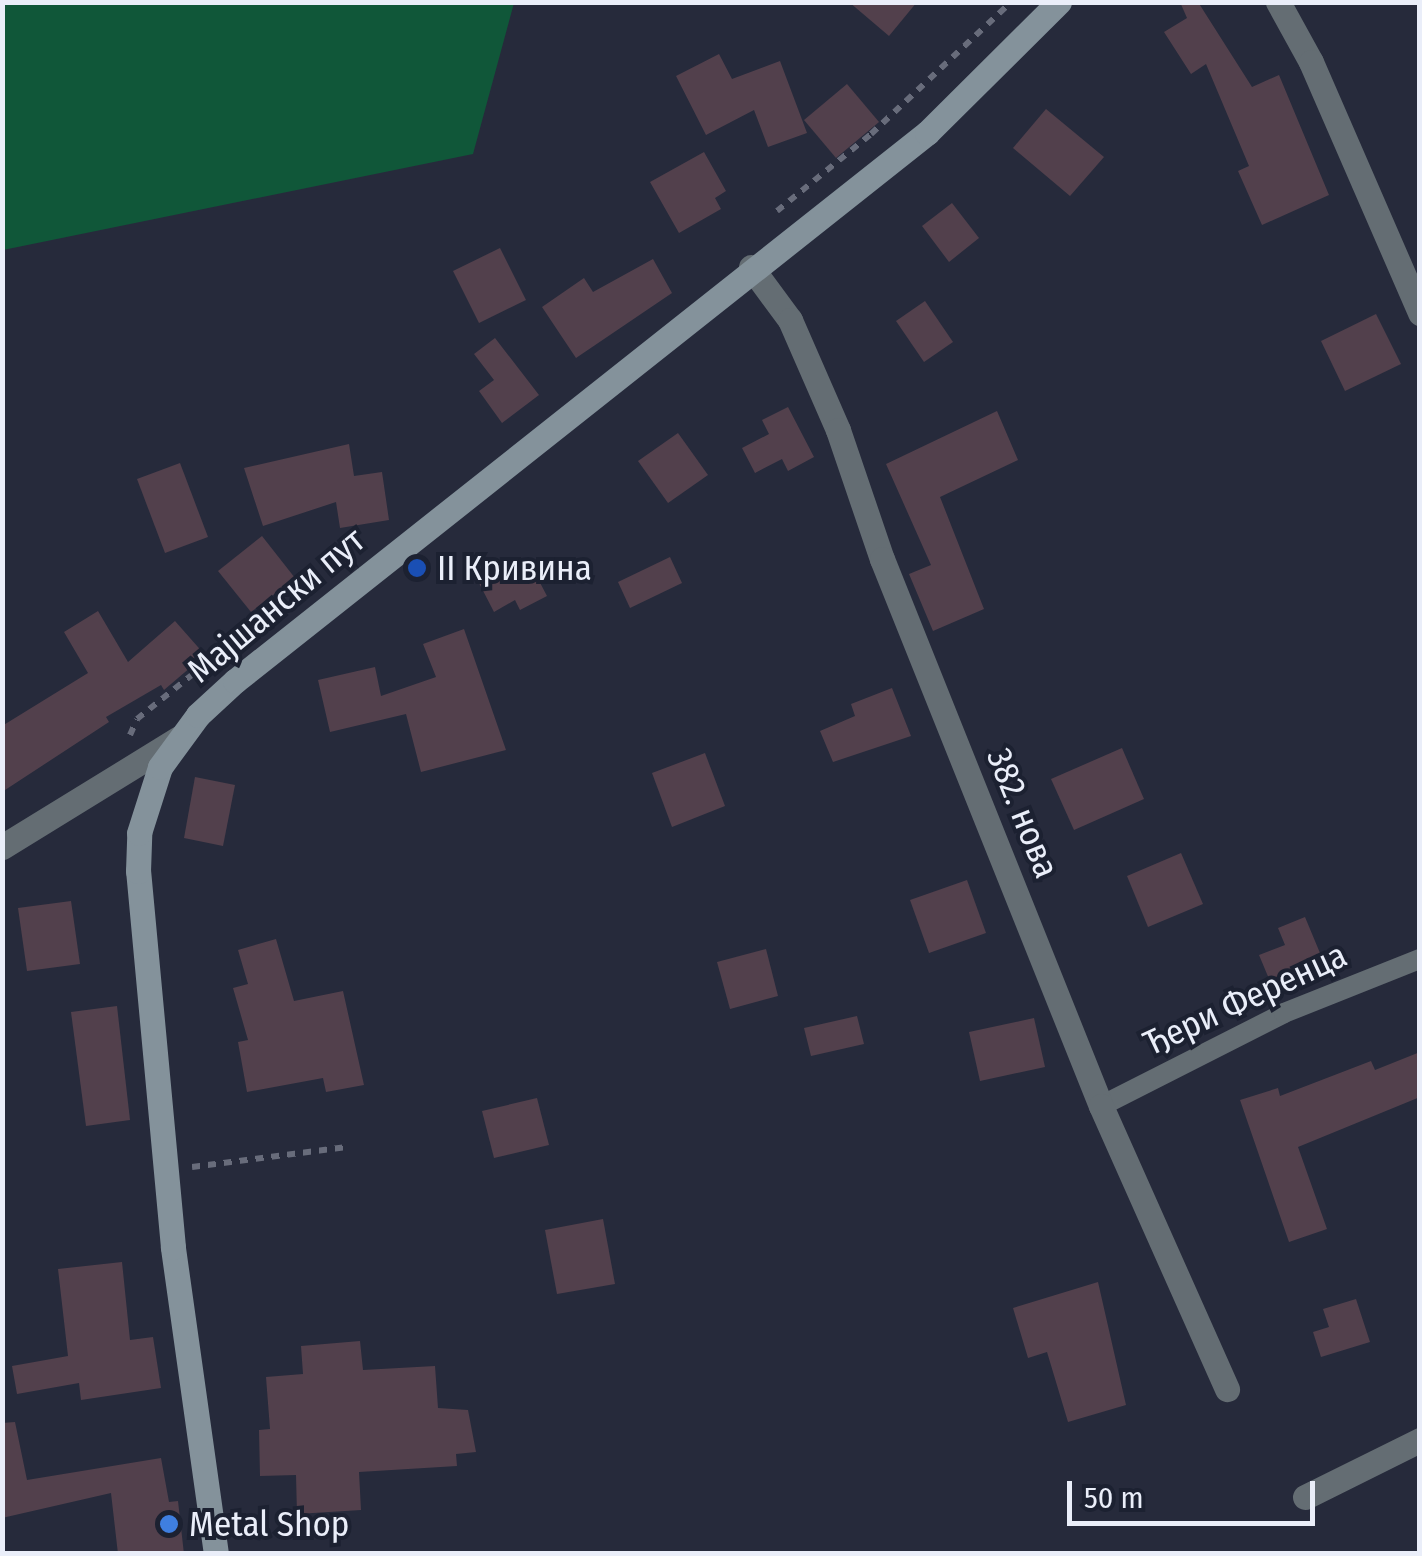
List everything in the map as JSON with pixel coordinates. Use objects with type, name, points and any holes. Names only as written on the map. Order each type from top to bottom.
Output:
[{"type":"street","name":"Мајшански пут","points":[[216,1554],[166,1171],[138,852],[146,802],[179,738],[235,681],[751,267],[927,133],[1059,2]]},
{"type":"street","points":[[1278,2],[1311,62],[1420,313]]},
{"type":"street","name":"382. нова","points":[[751,267],[790,320],[838,430],[882,559],[1102,1106],[1228,1389]]},
{"type":"street","points":[[2,847],[179,738]]},
{"type":"street","points":[[1305,1497],[1420,1440]]},
{"type":"lane","name":"Ђери Ференца","points":[[1102,1106],[1284,1012],[1420,959]]},
{"type":"path","points":[[760,224],[871,134],[1011,2]]},
{"type":"path","points":[[166,1171],[344,1147]]},
{"type":"green space","points":[[3,2],[514,3],[473,154],[3,250]]},
{"type":"building","points":[[849,2],[917,2],[889,36]]},
{"type":"building","points":[[1180,2],[1198,2],[1252,87],[1279,75],[1329,195],[1262,225],[1238,171],[1249,166],[1206,64],[1191,74],[1164,32],[1187,18]]},
{"type":"building","points":[[719,54],[732,79],[780,61],[807,133],[768,147],[754,110],[706,135],[676,76]]},
{"type":"building","points":[[847,84],[879,122],[836,158],[804,120]]},
{"type":"building","points":[[1046,109],[1104,157],[1070,196],[1013,148]]},
{"type":"building","points":[[704,152],[726,191],[715,198],[721,209],[679,233],[650,182]]},
{"type":"building","points":[[952,203],[979,238],[949,262],[922,226]]},
{"type":"building","points":[[500,248],[526,300],[479,323],[453,271]]},
{"type":"building","points":[[653,259],[672,293],[576,358],[542,307],[584,278],[593,292]]},
{"type":"building","points":[[925,301],[953,342],[924,362],[896,321]]},
{"type":"building","points":[[1376,314],[1401,364],[1345,391],[1321,341]]},
{"type":"building","points":[[495,338],[539,395],[502,423],[479,391],[494,380],[474,354]]},
{"type":"building","points":[[788,407],[814,457],[788,471],[782,459],[755,473],[742,448],[769,434],[762,420]]},
{"type":"building","points":[[997,411],[1018,460],[940,497],[984,609],[933,631],[909,574],[931,565],[886,464]]},
{"type":"building","points":[[678,433],[708,475],[668,503],[638,461]]},
{"type":"building","points":[[349,444],[354,476],[382,472],[389,520],[340,528],[336,502],[263,526],[244,468]]},
{"type":"building","points":[[180,463],[208,537],[165,553],[137,479]]},
{"type":"building","points":[[262,536],[295,578],[251,612],[218,571]]},
{"type":"building","points":[[670,557],[682,583],[630,608],[618,582]]},
{"type":"building","points":[[527,558],[547,596],[520,610],[515,600],[494,612],[479,583]]},
{"type":"building","points":[[98,611],[128,662],[175,621],[205,655],[164,690],[161,685],[106,717],[109,722],[2,792],[2,726],[88,673],[64,632]]},
{"type":"building","points":[[464,629],[506,750],[421,772],[406,714],[330,732],[318,680],[375,667],[381,696],[436,677],[423,644]]},
{"type":"building","points":[[892,688],[911,736],[833,762],[820,731],[855,716],[851,704]]},
{"type":"building","points":[[1122,748],[1144,799],[1074,830],[1051,779]]},
{"type":"building","points":[[705,753],[725,806],[672,827],[652,773]]},
{"type":"building","points":[[195,777],[235,785],[223,846],[184,838]]},
{"type":"building","points":[[1181,853],[1203,904],[1148,927],[1127,876]]},
{"type":"building","points":[[967,880],[986,933],[929,953],[910,900]]},
{"type":"building","points":[[71,901],[80,964],[27,971],[18,908]]},
{"type":"building","points":[[1305,917],[1325,965],[1272,986],[1259,955],[1285,945],[1278,928]]},
{"type":"building","points":[[276,939],[294,1001],[343,991],[364,1085],[326,1092],[323,1078],[247,1092],[238,1042],[248,1040],[233,988],[248,984],[238,950]]},
{"type":"building","points":[[766,949],[778,996],[730,1009],[717,962]]},
{"type":"building","points":[[117,1006],[130,1120],[86,1126],[71,1012]]},
{"type":"building","points":[[857,1016],[864,1044],[811,1056],[804,1028]]},
{"type":"building","points":[[1034,1018],[1045,1067],[980,1081],[969,1032]]},
{"type":"building","points":[[1420,1052],[1420,1097],[1298,1147],[1327,1229],[1289,1242],[1240,1100],[1278,1088],[1280,1096],[1371,1061],[1375,1070]]},
{"type":"building","points":[[537,1098],[549,1145],[494,1158],[482,1111]]},
{"type":"building","points":[[603,1219],[615,1284],[557,1294],[545,1230]]},
{"type":"building","points":[[122,1262],[130,1340],[153,1337],[161,1388],[81,1400],[79,1383],[17,1394],[12,1366],[68,1356],[58,1269]]},
{"type":"building","points":[[1098,1282],[1126,1405],[1068,1422],[1047,1352],[1028,1358],[1013,1308]]},
{"type":"building","points":[[1356,1299],[1370,1342],[1321,1357],[1313,1332],[1329,1327],[1323,1309]]},
{"type":"building","points":[[360,1341],[363,1370],[435,1366],[438,1408],[468,1410],[476,1452],[456,1454],[457,1466],[359,1472],[361,1510],[297,1514],[296,1475],[260,1476],[259,1430],[270,1429],[266,1377],[303,1374],[301,1346]]},
{"type":"building","points":[[15,1422],[27,1480],[161,1458],[169,1502],[178,1501],[184,1554],[118,1554],[111,1493],[2,1518],[2,1423]]},
{"type":"place","name":"II Кривина","points":[[417,568]]},
{"type":"place","name":"Metal Shop","points":[[169,1524]]}]
